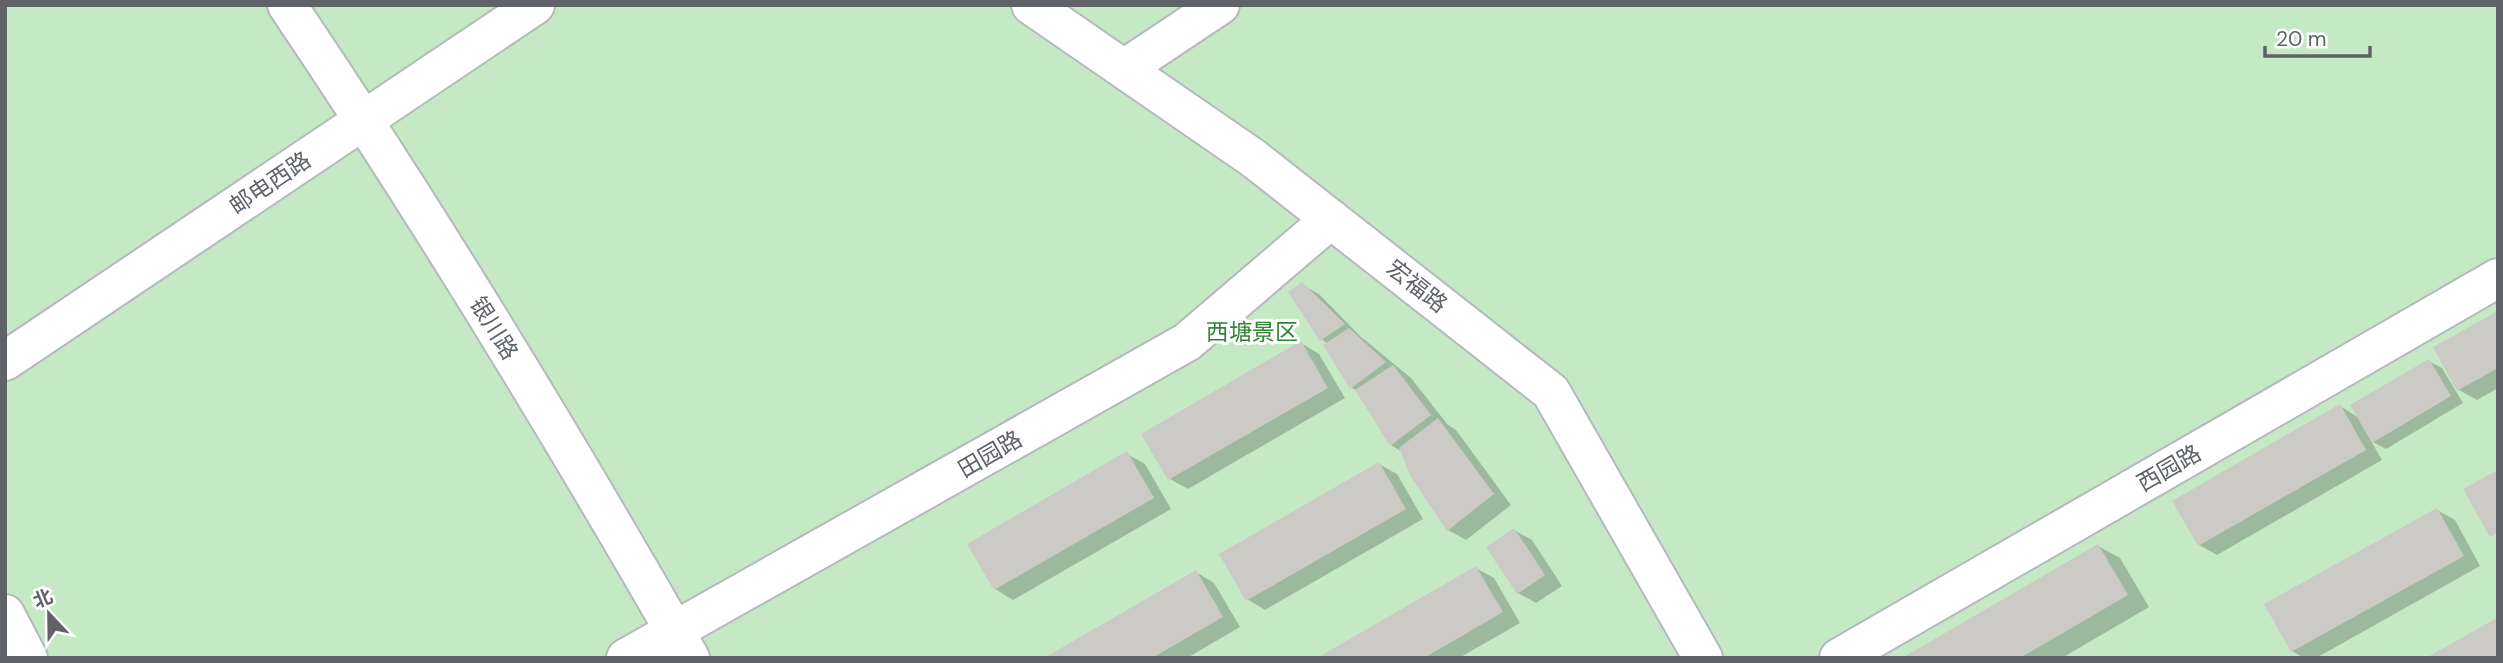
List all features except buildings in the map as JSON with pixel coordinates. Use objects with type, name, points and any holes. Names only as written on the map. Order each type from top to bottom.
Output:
[{"type":"street","name":"银川路","points":[[287,5],[365,120],[577,460],[682,644]]},
{"type":"street","name":"邮电西路","points":[[5,361],[535,5]]},
{"type":"street","name":"宏福路","points":[[1031,5],[1253,158],[1552,392],[1703,658]]},
{"type":"street","points":[[1124,69],[1220,5]]},
{"type":"street","name":"田园路","points":[[626,658],[682,644],[1187,342],[1331,219]]},
{"type":"street","name":"西园路","points":[[1839,658],[2498,278]]},
{"type":"street","points":[[5,614],[28,658]]},
{"type":"green space","name":"西塘景区","points":[[5,5],[2498,5],[2498,658],[5,658]]}]
